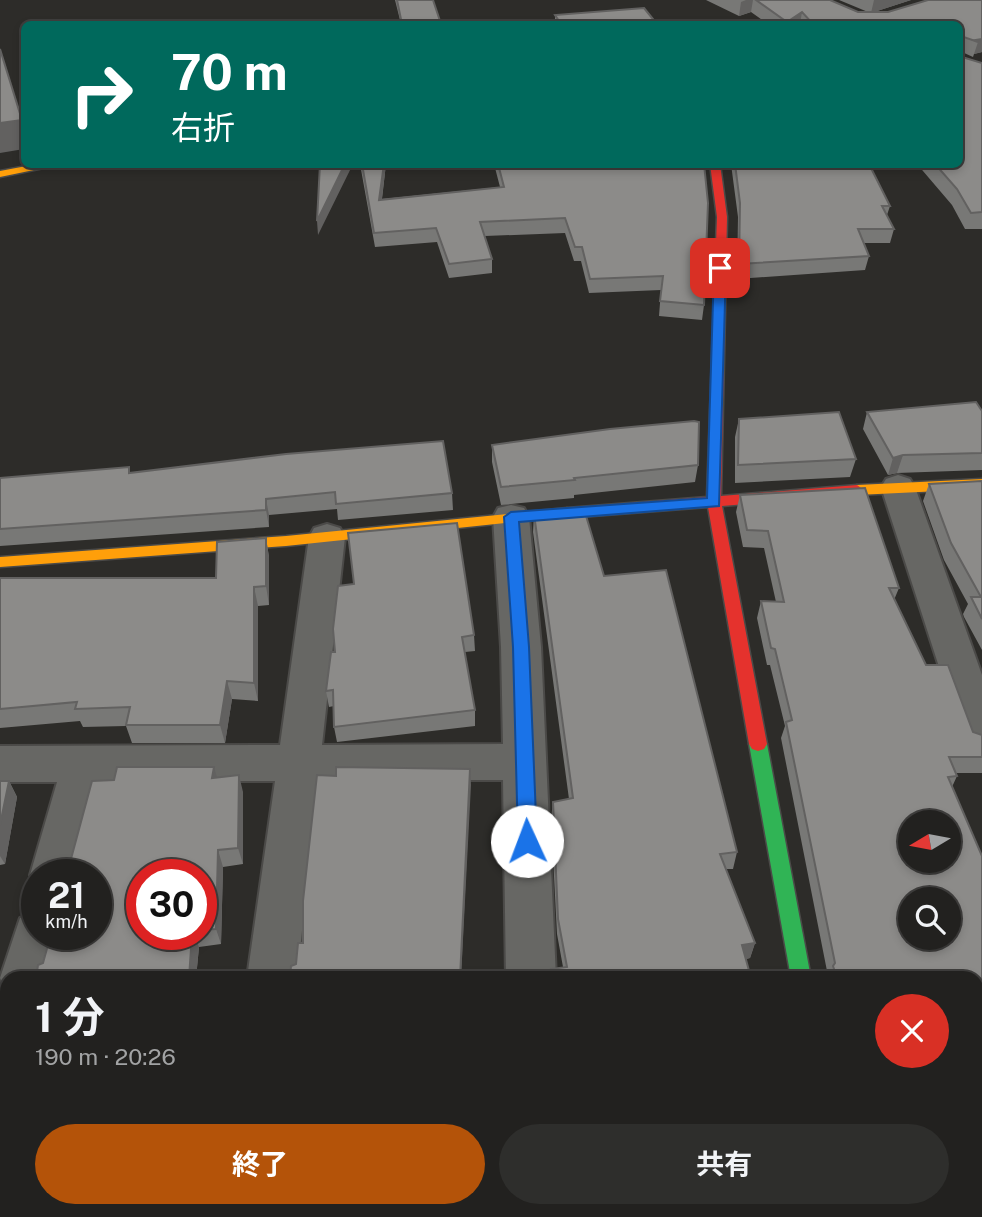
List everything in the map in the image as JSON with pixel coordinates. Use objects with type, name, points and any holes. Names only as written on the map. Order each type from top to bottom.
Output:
[{"type":"street","points":[[0,174],[35,168]]},
{"type":"street","points":[[716,168],[722,216],[714,502],[800,971]]},
{"type":"street","points":[[0,562],[327,537],[511,517],[898,487],[982,484]]},
{"type":"street","points":[[898,487],[982,735]]},
{"type":"street","points":[[511,517],[521,647],[531,971]]},
{"type":"street","points":[[273,971],[327,537]]},
{"type":"street","points":[[0,764],[525,762]]},
{"type":"street","points":[[58,859],[85,763]]},
{"type":"street","points":[[26,971],[32,950]]},
{"type":"building","points":[[397,0],[433,0],[440,21],[401,21]]},
{"type":"building","points":[[756,0],[830,0],[858,12],[888,12],[928,0],[982,0],[982,39],[975,40],[978,42],[963,38],[963,21],[810,21],[802,12],[786,21]]},
{"type":"building","points":[[644,8],[655,21],[559,21],[555,15]]},
{"type":"building","points":[[0,49],[21,120],[0,123]]},
{"type":"building","points":[[963,57],[982,63],[982,212],[971,213],[957,189],[939,168],[963,168]]},
{"type":"building","points":[[320,168],[343,168],[317,221]]},
{"type":"building","points":[[363,168],[383,168],[379,200],[504,187],[499,168],[704,168],[708,203],[704,305],[660,301],[663,276],[590,279],[582,247],[575,247],[565,218],[480,222],[492,259],[449,264],[436,228],[374,233]]},
{"type":"building","points":[[736,168],[871,168],[890,206],[882,206],[894,229],[858,229],[869,256],[739,264],[740,203]]},
{"type":"building","points":[[976,402],[982,411],[982,453],[903,455],[893,458],[867,412]]},
{"type":"building","points":[[839,412],[856,459],[738,465],[739,419]]},
{"type":"building","points":[[699,422],[698,465],[501,487],[492,445]]},
{"type":"building","points":[[443,441],[452,493],[336,504],[335,492],[266,499],[266,510],[0,529],[0,478],[129,467],[129,473],[286,454]]},
{"type":"building","points":[[982,481],[982,619],[971,597],[981,597],[951,543],[929,484]]},
{"type":"building","points":[[865,488],[899,588],[889,588],[926,665],[948,665],[973,732],[982,735],[982,757],[949,757],[957,776],[948,777],[982,856],[982,971],[835,971],[786,722],[792,720],[775,649],[771,648],[761,601],[784,602],[768,531],[747,530],[740,495]]},
{"type":"building","points":[[584,509],[604,576],[666,570],[737,852],[720,854],[755,943],[742,945],[749,971],[551,971],[567,967],[558,919],[553,802],[573,798],[534,514]]},
{"type":"building","points":[[457,523],[474,635],[462,637],[475,710],[334,727],[333,690],[326,691],[331,652],[335,652],[333,629],[338,586],[354,584],[348,533]]},
{"type":"building","points":[[266,538],[266,586],[254,587],[254,683],[227,681],[220,725],[126,725],[130,707],[75,709],[77,702],[0,709],[0,578],[216,578],[217,542]]},
{"type":"building","points":[[117,767],[214,767],[212,778],[239,775],[238,848],[218,850],[217,890],[217,859],[126,859],[126,950],[191,950],[189,971],[37,971],[47,950],[112,950],[112,859],[71,859],[92,781],[114,780]]},
{"type":"building","points":[[336,767],[470,769],[460,971],[291,971],[291,966],[296,964],[298,943],[303,943],[303,901],[317,775],[336,776]]},
{"type":"building","points":[[0,781],[9,781],[0,825]]},
{"type":"traffic: fast","points":[[758,744],[800,971]]},
{"type":"traffic: slow","points":[[0,174],[35,168]]},
{"type":"traffic: slow","points":[[857,490],[982,484]]},
{"type":"traffic: slow","points":[[0,562],[286,541],[567,513]]},
{"type":"traffic: jam","points":[[716,168],[722,217],[714,502],[758,744]]},
{"type":"traffic: jam","points":[[567,513],[857,490]]},
{"type":"route","points":[[527,841],[521,647],[511,517],[714,502],[720,268]]}]
